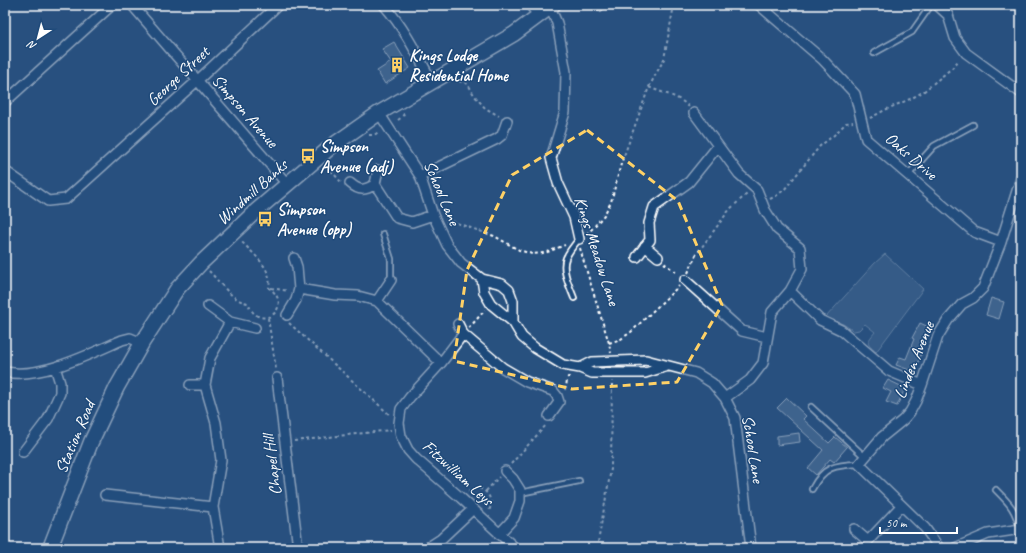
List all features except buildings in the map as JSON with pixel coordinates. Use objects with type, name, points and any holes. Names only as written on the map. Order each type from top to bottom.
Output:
[{"type":"main road","name":"Windmill Banks","points":[[142,343],[177,289],[201,263],[287,184],[332,146],[379,113],[514,34],[547,10]]},
{"type":"main road","name":"Station Road","points":[[50,548],[91,442],[117,388],[142,343]]},
{"type":"street","points":[[8,100],[112,5]]},
{"type":"street","name":"Simpson Avenue","points":[[132,5],[287,184]]},
{"type":"street","name":"George Street","points":[[6,172],[48,201],[66,200],[278,5]]},
{"type":"street","points":[[384,5],[398,20],[432,82]]},
{"type":"street","name":"Kings Meadow Lane","points":[[530,5],[547,10],[557,23],[566,72],[565,112],[552,158],[558,183],[574,216],[579,239]]},
{"type":"street","name":"Oaks Drive","points":[[759,5],[822,59],[855,94],[866,139],[974,232],[1001,242]]},
{"type":"street","points":[[936,5],[948,15],[955,38],[966,53],[1021,93]]},
{"type":"street","name":"School Lane","points":[[379,113],[420,176],[437,224],[447,245],[461,263],[482,279]]},
{"type":"street","points":[[694,113],[739,174],[757,190],[765,210],[778,229],[800,248],[802,269],[790,291],[772,312],[763,363],[750,380],[726,398]]},
{"type":"street","points":[[420,176],[498,139],[502,136],[508,121]]},
{"type":"street","points":[[637,257],[650,240],[649,223],[654,208],[689,182],[718,146]]},
{"type":"street","points":[[350,183],[359,189],[367,190],[375,184],[378,170]]},
{"type":"street","name":"Linden Avenue","points":[[862,461],[882,437],[903,420],[910,412],[922,384],[938,336],[948,320],[962,304],[973,298],[983,288],[1019,190],[1021,178]]},
{"type":"street","points":[[375,184],[397,218],[412,222],[434,215]]},
{"type":"street","points":[[645,246],[658,258]]},
{"type":"street","points":[[283,317],[296,300],[298,291],[298,267],[294,258]]},
{"type":"street","points":[[513,322],[513,301],[509,290],[502,284],[482,279],[484,292],[491,304],[513,322],[522,337],[535,348],[563,365],[580,368],[592,373],[645,373],[669,366]]},
{"type":"street","points":[[377,301],[391,280]]},
{"type":"street","points":[[685,280],[742,331],[767,337]]},
{"type":"street","points":[[298,291],[358,296],[377,301],[441,364]]},
{"type":"street","points":[[790,291],[820,320],[841,330],[889,371],[922,384]]},
{"type":"street","points":[[208,306],[230,322],[255,328]]},
{"type":"street","points":[[220,548],[213,507],[221,460],[216,423],[205,385],[210,358],[230,322]]},
{"type":"street","points":[[458,324],[463,334],[503,368],[527,382],[553,391],[559,402],[549,416]]},
{"type":"street","points":[[400,426],[401,409],[410,396],[441,364],[463,334]]},
{"type":"street","points":[[5,372],[16,374],[55,367],[130,338],[142,343]]},
{"type":"street","name":"School Lane","points":[[580,368],[592,362],[646,360],[696,373],[712,383],[726,398],[735,418],[751,548]]},
{"type":"street","points":[[23,452],[48,419],[60,393],[60,383],[55,367]]},
{"type":"street","name":"Chapel Hill","points":[[277,378],[298,547]]},
{"type":"street","points":[[190,385],[205,385]]},
{"type":"street","name":"Fitzwilliam Leys","points":[[400,426],[403,441],[416,459],[515,548]]},
{"type":"street","points":[[862,461],[901,506],[925,528],[939,548]]},
{"type":"street","name":"Fitzwilliam Leys","points":[[500,534],[514,518],[520,502],[520,490],[513,479],[505,471]]},
{"type":"street","points":[[105,495],[213,507]]},
{"type":"street","points":[[854,529],[868,541],[901,506]]},
{"type":"street","points":[[427,548],[441,539],[473,509]]},
{"type":"street","points":[[955,548],[988,534],[1020,530]]},
{"type":"street","points":[[284,548],[298,547]]},
{"type":"lane","points":[[874,53],[912,32],[931,5]]},
{"type":"lane","points":[[908,175],[934,146],[973,125]]},
{"type":"lane","points":[[383,234],[391,259],[391,280]]},
{"type":"lane","points":[[574,298],[565,268],[566,259],[579,239]]},
{"type":"lane","points":[[811,407],[862,461]]},
{"type":"lane","points":[[812,489],[816,482],[831,468],[838,465],[862,461]]},
{"type":"lane","points":[[520,493],[579,481]]},
{"type":"lane","points":[[996,490],[1009,503],[1015,512],[1020,530]]},
{"type":"path","points":[[437,224],[448,220],[494,236],[519,250],[532,254],[545,253],[579,239],[592,229],[611,202],[621,164],[649,88],[664,59],[674,5]]},
{"type":"path","points":[[762,202],[776,196],[784,190],[820,146],[846,123],[862,122],[922,92],[952,68],[966,53]]},
{"type":"path","points":[[456,80],[468,84],[474,95],[485,108],[508,121]]},
{"type":"path","points":[[649,88],[680,99],[688,105],[694,113]]},
{"type":"path","points":[[326,165],[345,187],[350,183]]},
{"type":"path","points":[[609,343],[621,339],[632,332],[685,280],[696,254],[727,213],[754,188]]},
{"type":"path","points":[[234,232],[268,272],[270,282],[269,288]]},
{"type":"path","name":"Kings Meadow Lane","points":[[579,239],[583,259],[609,343],[611,357]]},
{"type":"path","points":[[658,258],[685,280]]},
{"type":"path","points":[[201,263],[232,295],[241,302],[248,303],[253,313],[261,317],[268,317],[276,312],[279,302],[276,293],[269,288]]},
{"type":"path","points":[[269,288],[298,291]]},
{"type":"path","points":[[463,334],[491,304]]},
{"type":"path","points":[[276,312],[400,426]]},
{"type":"path","points":[[268,317],[277,378]]},
{"type":"path","points":[[559,402],[562,401],[568,377],[575,377]]},
{"type":"path","points":[[597,548],[611,469],[613,378]]},
{"type":"path","points":[[486,491],[547,424],[549,416]]},
{"type":"path","points":[[285,442],[400,426]]},
{"type":"path","points":[[461,498],[470,490],[475,488],[486,491],[491,500],[491,506],[484,519]]},
{"type":"highlighted area","points":[[587,130],[678,201],[722,305],[677,382],[572,389],[454,361],[467,270],[512,175]]},
{"type":"shaded area","points":[[885,254],[923,289],[876,352],[868,343],[875,332],[865,324],[859,330],[854,331],[843,324],[826,317]]},
{"type":"place","name":"Kings Lodge Residential Home","points":[[397,65]]},
{"type":"place","name":"Simpson Avenue (adj)","points":[[308,156]]},
{"type":"place","name":"Simpson Avenue (opp)","points":[[265,219]]}]
